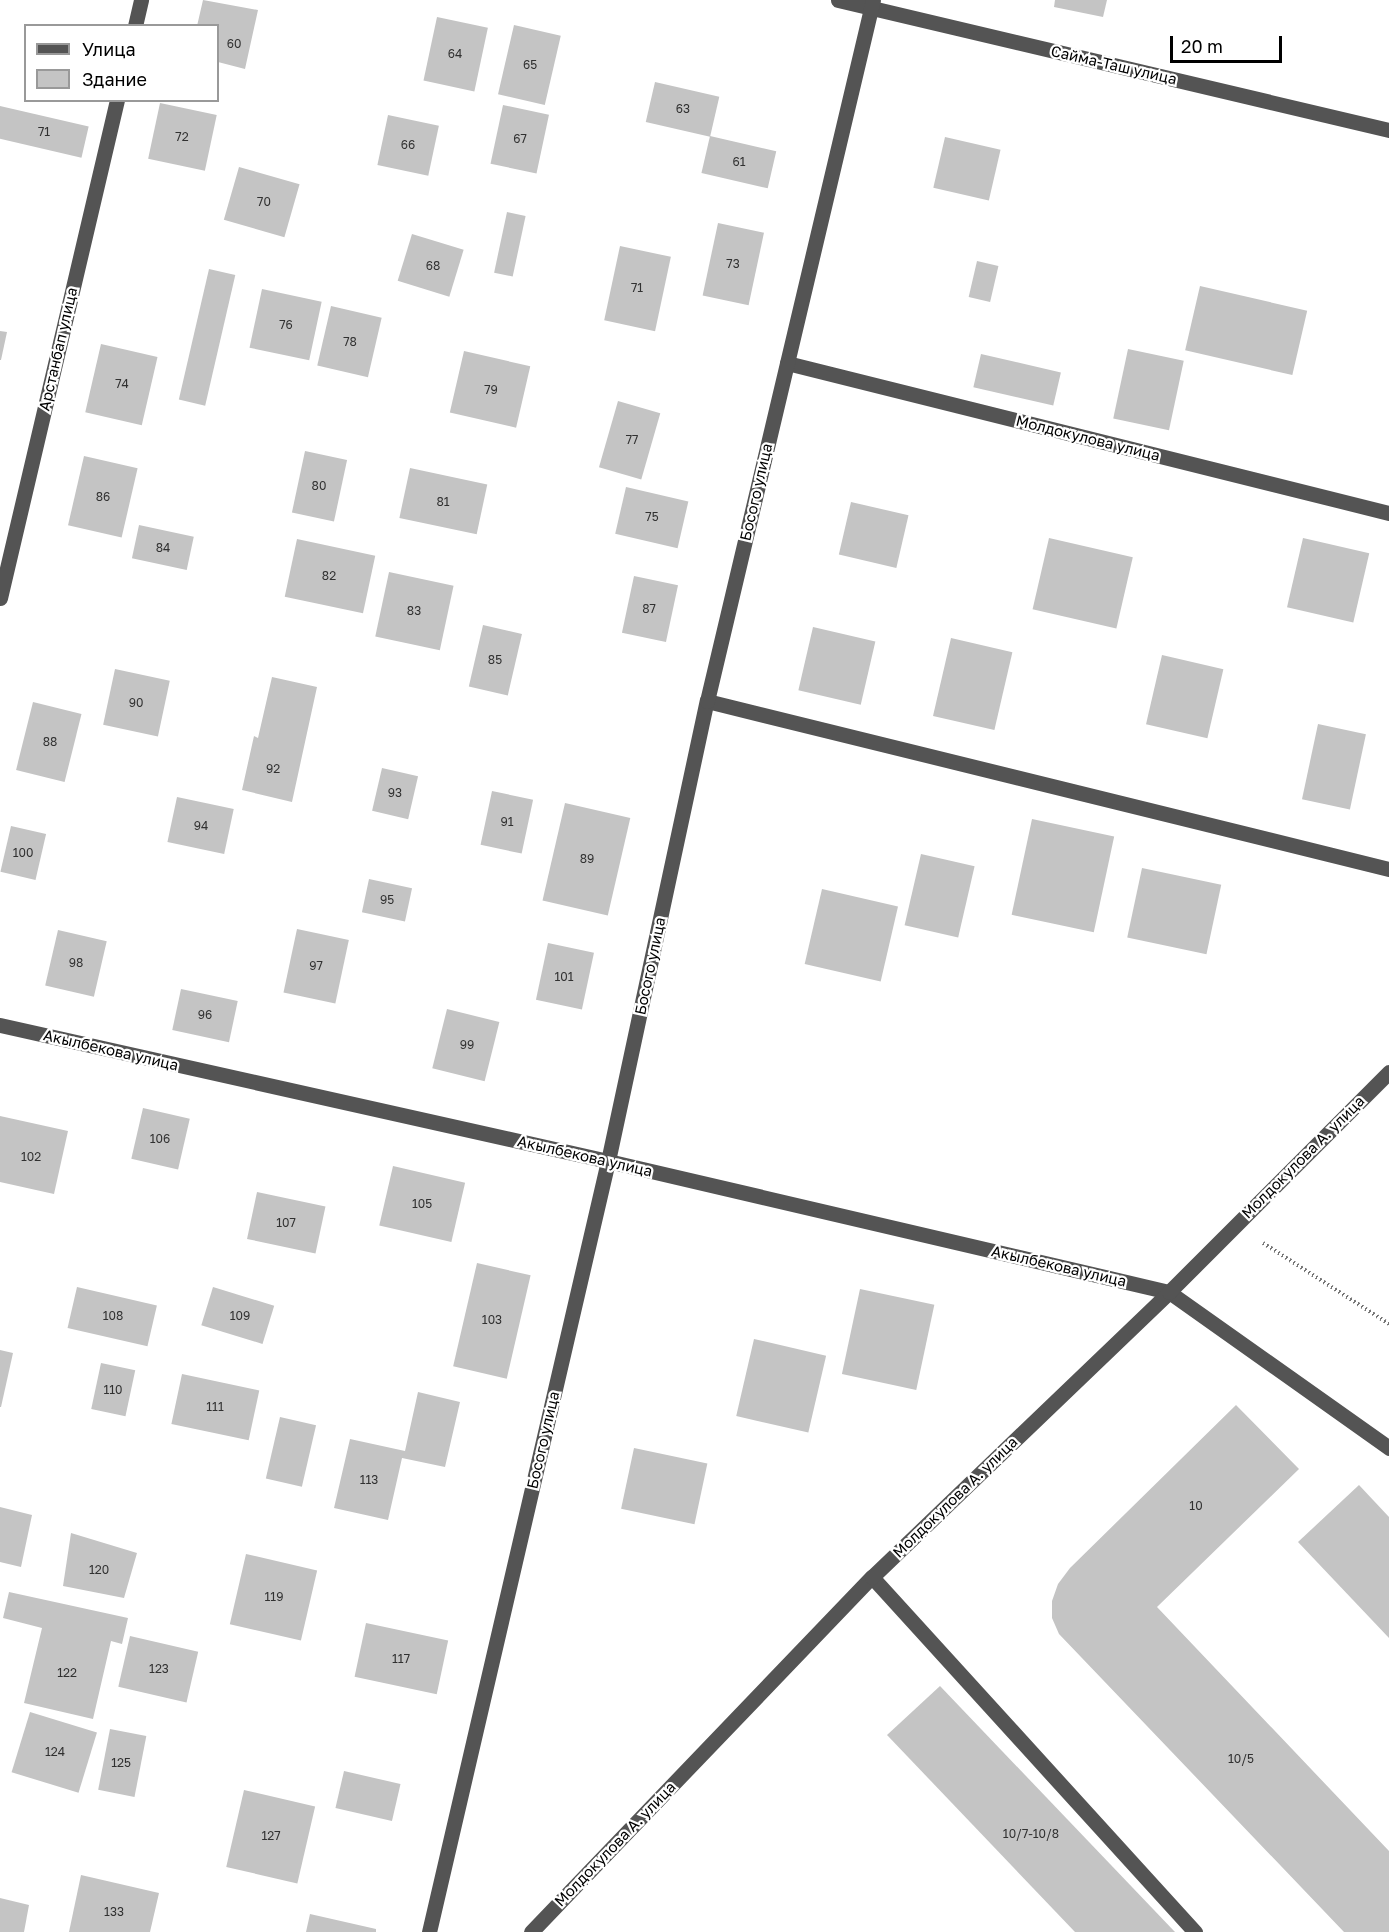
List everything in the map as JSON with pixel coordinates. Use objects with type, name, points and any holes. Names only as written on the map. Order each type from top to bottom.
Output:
[{"type":"street","points":[[135,24],[141,0]]},
{"type":"street","name":"Сайма-Таш улица","points":[[838,0],[872,4],[1389,130]]},
{"type":"street","name":"Босого улица","points":[[429,1932],[608,1161],[707,701],[872,4]]},
{"type":"street","name":"Арстанбап улица","points":[[0,598],[117,102]]},
{"type":"street","name":"Молдокулова улица","points":[[786,363],[1389,513]]},
{"type":"street","points":[[707,701],[1389,869]]},
{"type":"street","name":"Акылбекова улица","points":[[0,1025],[608,1161],[1169,1292]]},
{"type":"street","name":"Молдокулова А. улица","points":[[531,1932],[872,1576],[1169,1292],[1389,1072]]},
{"type":"street","points":[[1169,1292],[1389,1448]]},
{"type":"street","points":[[872,1576],[1195,1932]]},
{"type":"path","points":[[1263,1243],[1389,1324]]},
{"type":"building","points":[[203,0],[258,10],[245,69],[219,62],[219,24],[197,24]]},
{"type":"building","points":[[1055,0],[1107,0],[1103,17],[1054,7]]},
{"type":"building","points":[[437,17],[488,28],[474,91],[423,81]]},
{"type":"building","points":[[514,25],[561,36],[545,105],[498,94]]},
{"type":"building","points":[[655,82],[719,97],[710,137],[646,122]]},
{"type":"building","points":[[160,103],[217,115],[205,171],[148,159]]},
{"type":"building","points":[[503,105],[549,115],[536,173],[491,164]]},
{"type":"building","points":[[0,106],[89,126],[81,158],[0,139]]},
{"type":"building","points":[[388,115],[439,126],[428,176],[377,165]]},
{"type":"building","points":[[710,136],[776,151],[768,188],[701,173]]},
{"type":"building","points":[[945,137],[1001,150],[989,200],[933,188]]},
{"type":"building","points":[[239,167],[300,184],[284,237],[224,220]]},
{"type":"building","points":[[507,212],[526,216],[513,277],[494,273]]},
{"type":"building","points":[[718,223],[764,233],[749,305],[703,295]]},
{"type":"building","points":[[412,234],[464,250],[449,297],[398,281]]},
{"type":"building","points":[[620,246],[671,257],[655,331],[604,320]]},
{"type":"building","points":[[977,261],[998,266],[990,302],[969,297]]},
{"type":"building","points":[[209,269],[235,275],[205,406],[179,400]]},
{"type":"building","points":[[1200,286],[1307,311],[1292,375],[1185,350]]},
{"type":"building","points":[[262,289],[322,302],[309,360],[250,348]]},
{"type":"building","points":[[331,306],[382,318],[368,377],[317,365]]},
{"type":"building","points":[[0,331],[7,332],[1,360],[0,360]]},
{"type":"building","points":[[101,344],[158,357],[142,425],[85,412]]},
{"type":"building","points":[[1128,349],[1184,361],[1169,430],[1113,418]]},
{"type":"building","points":[[464,351],[530,366],[516,428],[450,412]]},
{"type":"building","points":[[981,354],[1061,372],[1053,406],[973,387]]},
{"type":"building","points":[[618,401],[660,413],[641,479],[599,467]]},
{"type":"building","points":[[305,451],[347,460],[334,522],[292,513]]},
{"type":"building","points":[[84,456],[138,468],[122,538],[68,525]]},
{"type":"building","points":[[410,468],[487,484],[477,534],[399,518]]},
{"type":"building","points":[[626,487],[688,501],[678,548],[615,534]]},
{"type":"building","points":[[851,502],[908,515],[896,568],[839,555]]},
{"type":"building","points":[[139,525],[194,537],[187,570],[132,558]]},
{"type":"building","points":[[1049,538],[1133,557],[1116,628],[1033,609]]},
{"type":"building","points":[[1303,538],[1369,553],[1353,622],[1287,607]]},
{"type":"building","points":[[297,539],[375,556],[363,613],[285,597]]},
{"type":"building","points":[[389,572],[454,586],[440,650],[375,637]]},
{"type":"building","points":[[634,576],[678,585],[666,642],[622,633]]},
{"type":"building","points":[[483,625],[522,634],[508,695],[469,686]]},
{"type":"building","points":[[813,627],[875,641],[861,705],[798,690]]},
{"type":"building","points":[[951,638],[1012,652],[994,730],[933,716]]},
{"type":"building","points":[[1162,655],[1223,669],[1207,738],[1146,724]]},
{"type":"building","points":[[115,669],[170,681],[158,736],[103,725]]},
{"type":"building","points":[[272,677],[317,687],[292,802],[242,790],[254,736],[258,738]]},
{"type":"building","points":[[33,702],[82,714],[65,782],[16,770]]},
{"type":"building","points":[[1318,724],[1366,734],[1350,810],[1302,799]]},
{"type":"building","points":[[382,768],[418,776],[408,819],[372,811]]},
{"type":"building","points":[[492,791],[533,800],[522,854],[481,845]]},
{"type":"building","points":[[177,797],[234,809],[224,854],[167,842]]},
{"type":"building","points":[[565,803],[630,818],[608,916],[543,900]]},
{"type":"building","points":[[1032,819],[1114,836],[1094,932],[1012,915]]},
{"type":"building","points":[[11,826],[46,834],[36,880],[0,872]]},
{"type":"building","points":[[921,854],[975,866],[958,938],[905,925]]},
{"type":"building","points":[[1142,868],[1221,885],[1206,954],[1127,937]]},
{"type":"building","points":[[369,879],[412,888],[405,921],[362,912]]},
{"type":"building","points":[[822,889],[898,907],[881,982],[805,964]]},
{"type":"building","points":[[297,929],[349,940],[335,1004],[283,993]]},
{"type":"building","points":[[58,930],[107,941],[94,997],[45,986]]},
{"type":"building","points":[[548,943],[594,953],[582,1010],[536,1000]]},
{"type":"building","points":[[181,989],[238,1001],[229,1042],[172,1030]]},
{"type":"building","points":[[447,1009],[499,1022],[485,1081],[432,1068]]},
{"type":"building","points":[[143,1108],[190,1119],[178,1169],[131,1159]]},
{"type":"building","points":[[0,1116],[68,1131],[54,1194],[0,1182]]},
{"type":"building","points":[[393,1166],[465,1183],[451,1242],[379,1225]]},
{"type":"building","points":[[257,1192],[325,1207],[315,1254],[247,1239]]},
{"type":"building","points":[[477,1263],[531,1275],[507,1379],[453,1366]]},
{"type":"building","points":[[77,1287],[157,1305],[147,1346],[68,1328]]},
{"type":"building","points":[[213,1287],[274,1306],[263,1344],[201,1325]]},
{"type":"building","points":[[860,1289],[934,1305],[916,1390],[842,1374]]},
{"type":"building","points":[[754,1339],[826,1356],[808,1433],[736,1416]]},
{"type":"building","points":[[0,1350],[13,1353],[1,1407],[0,1407]]},
{"type":"building","points":[[101,1363],[135,1370],[125,1416],[91,1409]]},
{"type":"building","points":[[182,1374],[259,1390],[249,1440],[171,1424]]},
{"type":"building","points":[[418,1392],[460,1402],[445,1467],[402,1458],[388,1520],[334,1508],[350,1439],[405,1451]]},
{"type":"building","points":[[1236,1405],[1299,1469],[1157,1607],[1389,1851],[1389,1932],[1344,1932],[1059,1634],[1052,1618],[1052,1601],[1058,1584],[1070,1568]]},
{"type":"building","points":[[280,1417],[316,1425],[302,1487],[266,1478]]},
{"type":"building","points":[[634,1448],[707,1464],[694,1524],[621,1509]]},
{"type":"building","points":[[1359,1485],[1389,1517],[1389,1638],[1298,1542]]},
{"type":"building","points":[[0,1507],[32,1515],[21,1567],[0,1562]]},
{"type":"building","points":[[71,1533],[137,1553],[124,1598],[63,1586]]},
{"type":"building","points":[[246,1554],[317,1570],[301,1641],[230,1624]]},
{"type":"building","points":[[9,1592],[128,1618],[122,1644],[111,1641],[93,1719],[24,1703],[42,1628],[3,1618]]},
{"type":"building","points":[[366,1623],[448,1640],[437,1694],[355,1677]]},
{"type":"building","points":[[130,1636],[198,1652],[187,1702],[118,1687]]},
{"type":"building","points":[[940,1686],[1175,1932],[1075,1932],[887,1735]]},
{"type":"building","points":[[30,1712],[97,1732],[79,1793],[12,1772]]},
{"type":"building","points":[[110,1729],[146,1736],[134,1797],[98,1790]]},
{"type":"building","points":[[344,1771],[401,1784],[392,1821],[335,1808]]},
{"type":"building","points":[[244,1790],[315,1806],[297,1883],[226,1867]]},
{"type":"building","points":[[81,1875],[159,1893],[150,1932],[69,1932]]},
{"type":"building","points":[[0,1898],[29,1905],[24,1932],[0,1932]]},
{"type":"building","points":[[310,1914],[376,1929],[376,1932],[306,1932]]}]
